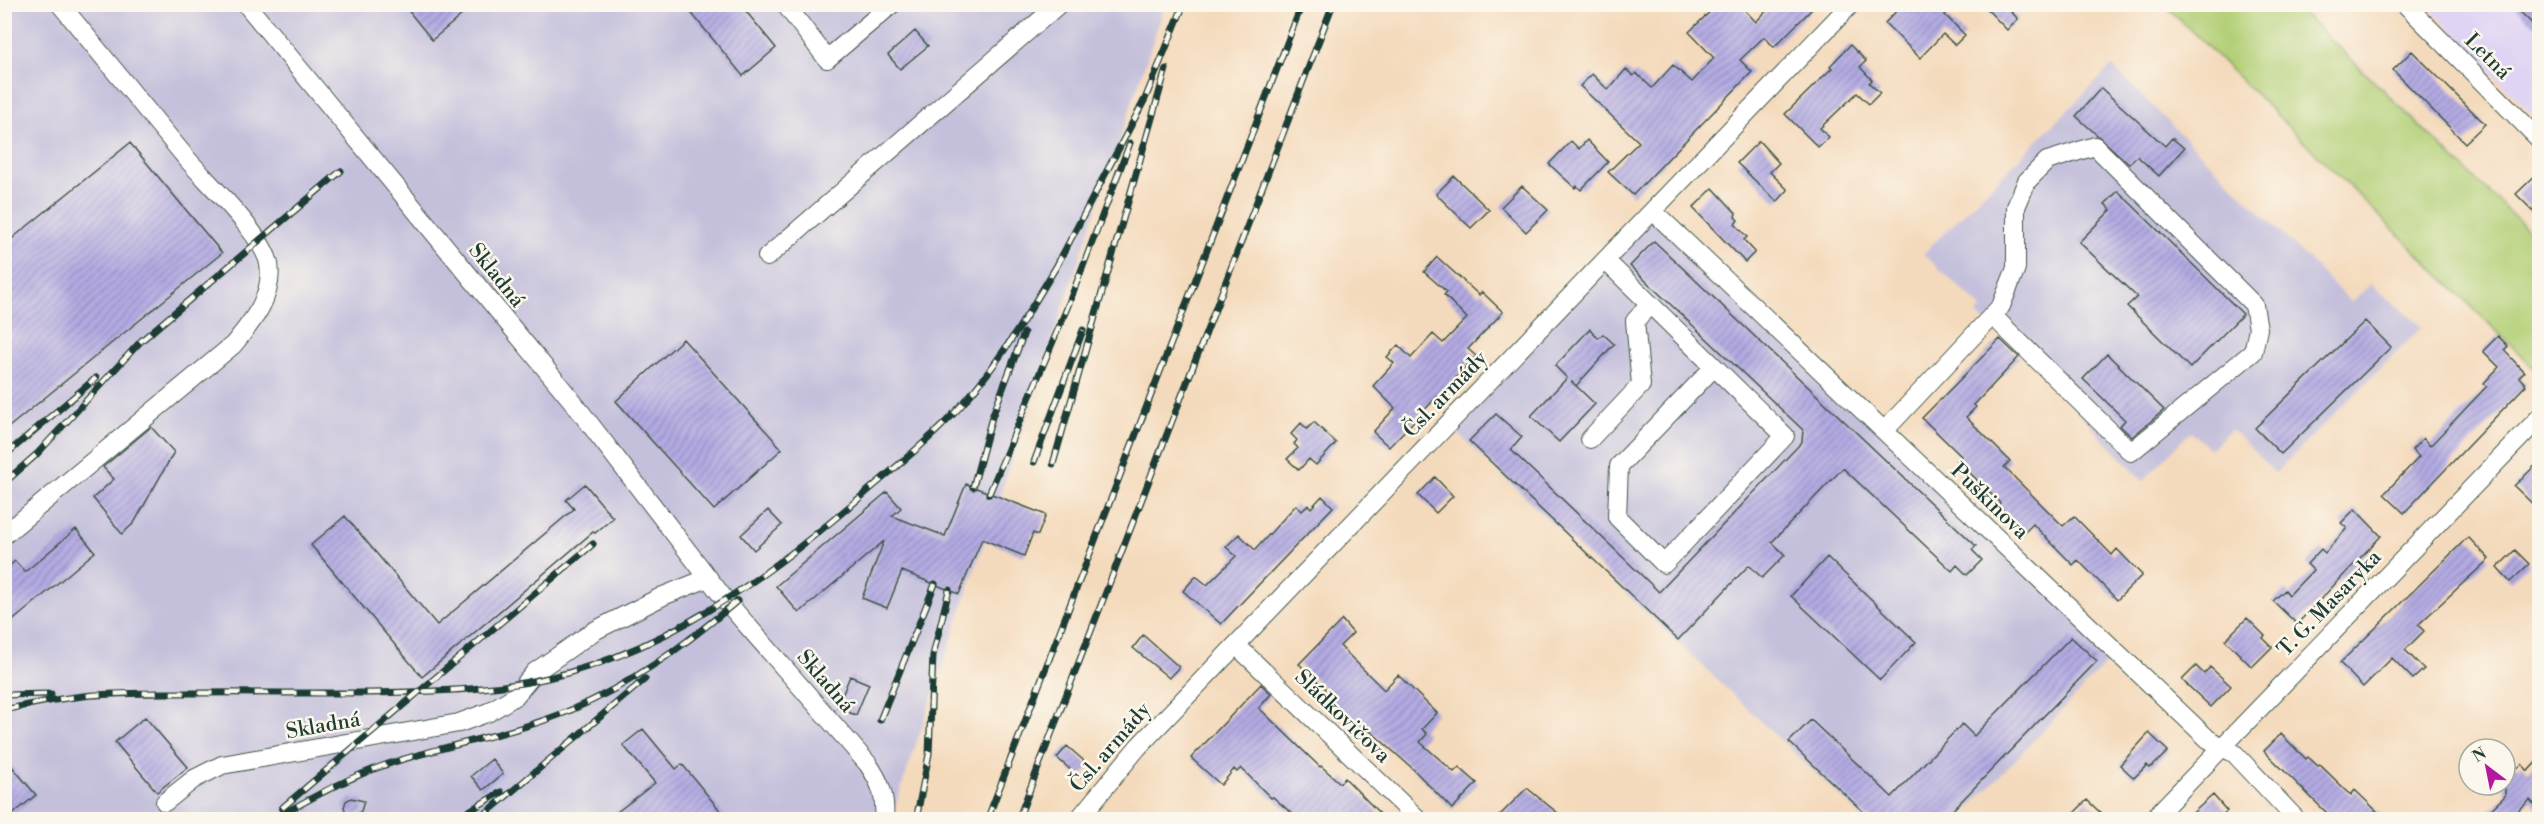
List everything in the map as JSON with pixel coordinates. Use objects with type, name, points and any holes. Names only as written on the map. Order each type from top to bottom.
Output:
[{"type":"street","points":[[4,535],[233,345],[250,324],[264,300],[270,276],[268,261],[259,241],[60,4]]},
{"type":"street","name":"Skladná","points":[[246,4],[573,402],[708,578],[868,764],[882,789],[885,803],[884,819]]},
{"type":"street","points":[[785,4],[827,59],[892,4]]},
{"type":"street","points":[[767,257],[1059,4]]},
{"type":"street","name":"Čsl. armády","points":[[1078,819],[1138,747],[1654,212],[1851,4]]},
{"type":"street","name":"Letná","points":[[2414,7],[2540,140]]},
{"type":"street","points":[[1884,431],[2001,306],[2016,268],[2016,207],[2027,181],[2047,161],[2094,146],[2254,305],[2258,329],[2253,352],[2131,452],[1993,316]]},
{"type":"street","name":"Puškinova","points":[[1654,212],[2208,739],[2235,754],[2297,819]]},
{"type":"street","points":[[1606,261],[1785,436],[1664,564],[1617,517],[1619,466],[1714,367]]},
{"type":"street","points":[[1590,439],[1641,385],[1635,321],[1650,304]]},
{"type":"street","name":"T. G. Masaryka","points":[[2152,819],[2540,417]]},
{"type":"street","name":"Skladná","points":[[165,802],[194,779],[222,765],[459,723],[489,712],[515,696],[535,672],[594,631],[663,596],[708,578]]},
{"type":"street","name":"Sládkovičova","points":[[1236,645],[1419,819]]},
{"type":"shaded area","points":[[5,5],[1165,5],[891,819],[5,820]]},
{"type":"shaded area","points":[[2427,5],[2539,5],[2539,121],[2519,101]]},
{"type":"shaded area","points":[[2112,66],[2351,302],[2371,284],[2422,327],[2275,473],[2231,429],[2210,449],[2191,431],[2143,481],[1996,325],[1985,322],[1977,314],[1982,308],[1923,254]]},
{"type":"shaded area","points":[[1654,212],[2116,653],[1959,819],[1864,819],[1448,424]]},
{"type":"green space","points":[[2165,5],[2295,5],[2539,241],[2539,373]]},
{"type":"building","points":[[403,4],[475,4],[432,40]]},
{"type":"building","points":[[684,4],[740,4],[776,48],[743,76]]},
{"type":"building","points":[[1718,4],[1739,4],[1756,22],[1773,4],[1817,4],[1774,47],[1764,37],[1740,60],[1752,72],[1633,195],[1608,172],[1639,142],[1580,86],[1592,74],[1608,90],[1626,69],[1633,76],[1636,73],[1652,88],[1673,65],[1692,82],[1714,58],[1689,32]]},
{"type":"building","points":[[1903,4],[1956,4],[1945,15],[1965,35],[1955,45],[1943,34],[1920,58],[1885,23]]},
{"type":"building","points":[[1982,4],[2004,4],[2018,19],[2007,30]]},
{"type":"building","points":[[2512,4],[2540,4],[2540,31]]},
{"type":"building","points":[[915,31],[928,46],[900,69],[888,55]]},
{"type":"building","points":[[1850,45],[1866,61],[1860,67],[1872,80],[1869,83],[1880,93],[1869,104],[1857,93],[1820,128],[1829,137],[1818,147],[1785,114],[1832,68],[1830,66]]},
{"type":"building","points":[[2412,51],[2485,124],[2465,143],[2393,70]]},
{"type":"building","points":[[2101,88],[2165,146],[2172,138],[2184,148],[2159,176],[2137,156],[2129,164],[2076,116]]},
{"type":"building","points":[[1587,140],[1608,162],[1581,190],[1577,186],[1575,188],[1549,164],[1571,141],[1579,149]]},
{"type":"building","points":[[1759,141],[1779,163],[1770,172],[1788,190],[1777,202],[1737,163]]},
{"type":"building","points":[[130,143],[222,253],[4,431],[4,245]]},
{"type":"building","points":[[2540,171],[2540,218],[2516,194]]},
{"type":"building","points":[[1454,176],[1489,210],[1471,228],[1436,194]]},
{"type":"building","points":[[1522,186],[1548,210],[1526,232],[1501,207]]},
{"type":"building","points":[[1713,188],[1736,213],[1735,217],[1738,220],[1735,224],[1747,237],[1744,240],[1755,252],[1745,262],[1693,208]]},
{"type":"building","points":[[2118,191],[2243,314],[2190,368],[2127,306],[2137,297],[2079,242],[2111,210],[2105,204]]},
{"type":"building","points":[[1654,241],[1976,546],[1972,550],[1982,560],[1967,575],[1957,565],[1952,571],[1843,468],[1772,542],[1785,555],[1762,578],[1749,565],[1678,640],[1469,441],[1496,414],[1522,437],[1511,450],[1659,592],[1802,442],[1803,430],[1630,266]]},
{"type":"building","points":[[1437,257],[1479,295],[1482,292],[1503,312],[1468,349],[1476,356],[1389,447],[1373,432],[1395,408],[1373,386],[1394,363],[1387,357],[1398,345],[1411,358],[1433,334],[1443,343],[1467,318],[1444,295],[1447,292],[1424,272]]},
{"type":"building","points":[[2365,321],[2391,347],[2281,454],[2255,428]]},
{"type":"building","points":[[1590,329],[1598,338],[1603,334],[1614,344],[1576,386],[1595,404],[1559,442],[1531,416],[1567,378],[1555,366]]},
{"type":"building","points":[[2498,336],[2508,346],[2504,350],[2524,372],[2519,377],[2526,385],[2404,513],[2384,494],[2419,457],[2412,450],[2423,438],[2430,446],[2487,386],[2484,383],[2499,367],[2483,351]]},
{"type":"building","points":[[683,339],[782,449],[714,510],[616,401]]},
{"type":"building","points":[[2000,339],[2019,357],[1974,405],[1976,407],[1966,417],[2010,461],[2004,467],[2063,526],[2074,516],[2112,555],[2117,549],[2142,575],[2117,600],[2078,560],[2073,565],[2033,524],[2023,534],[2008,519],[2010,517],[1998,505],[2000,503],[1957,460],[1961,456],[1922,418]]},
{"type":"building","points":[[2107,354],[2164,410],[2132,437],[2120,426],[2125,420],[2083,379]]},
{"type":"building","points":[[1314,422],[1336,443],[1316,465],[1309,459],[1299,470],[1287,459],[1298,448],[1294,444],[1297,440],[1291,434],[1301,423],[1307,429]]},
{"type":"building","points":[[151,427],[174,452],[134,523],[122,534],[93,498],[114,479],[103,467]]},
{"type":"building","points":[[2540,461],[2540,511],[2514,486]]},
{"type":"building","points":[[1435,477],[1453,496],[1436,513],[1418,495]]},
{"type":"building","points":[[585,484],[613,518],[595,533],[593,532],[422,677],[311,545],[345,516],[437,625],[574,509],[566,500]]},
{"type":"building","points":[[966,484],[1046,515],[1038,535],[1033,533],[1024,556],[982,539],[959,594],[902,571],[887,608],[862,598],[884,541],[799,613],[776,586],[887,492],[901,508],[892,516],[945,536]]},
{"type":"building","points":[[1322,496],[1333,507],[1221,624],[1183,591],[1196,576],[1207,585],[1236,556],[1226,547],[1239,534],[1255,550],[1296,505],[1302,511],[1308,505],[1311,508]]},
{"type":"building","points":[[2355,509],[2381,536],[2297,624],[2273,601],[2285,590],[2289,595],[2313,570],[2307,564],[2321,549],[2325,553],[2347,528],[2341,523]]},
{"type":"building","points":[[768,510],[782,525],[754,550],[741,535]]},
{"type":"building","points":[[76,529],[95,552],[4,628],[4,570],[15,561],[25,572]]},
{"type":"building","points":[[2468,537],[2489,559],[2418,625],[2424,631],[2405,650],[2424,669],[2413,679],[2392,658],[2363,687],[2340,663]]},
{"type":"building","points":[[2515,550],[2529,564],[2510,582],[2497,568]]},
{"type":"building","points":[[1827,557],[1916,642],[1880,680],[1791,596]]},
{"type":"building","points":[[2247,618],[2265,636],[2263,638],[2272,647],[2252,667],[2225,640]]},
{"type":"building","points":[[1342,620],[1353,633],[1340,646],[1384,690],[1398,675],[1437,713],[1422,729],[1427,734],[1420,742],[1454,772],[1459,767],[1477,783],[1452,809],[1412,768],[1368,729],[1363,734],[1324,699],[1330,693],[1299,664]]},
{"type":"building","points":[[1143,635],[1179,667],[1169,678],[1133,648]]},
{"type":"building","points":[[2071,637],[2097,661],[1944,819],[1871,819],[1789,742],[1811,720],[1892,797],[1962,724],[1974,736]]},
{"type":"building","points":[[2196,666],[2204,674],[2210,667],[2231,686],[2211,707],[2182,680]]},
{"type":"building","points":[[850,676],[869,684],[856,715],[837,708]]},
{"type":"building","points":[[1261,684],[1271,694],[1259,708],[1320,767],[1340,783],[1345,778],[1385,819],[1298,819],[1273,797],[1271,798],[1241,768],[1237,772],[1234,769],[1221,785],[1191,758]]},
{"type":"building","points":[[145,717],[188,767],[157,792],[115,742]]},
{"type":"building","points":[[643,729],[676,769],[682,764],[727,819],[608,819],[655,783],[623,745]]},
{"type":"building","points":[[2149,733],[2168,751],[2154,765],[2149,768],[2147,765],[2134,778],[2120,765]]},
{"type":"building","points":[[2281,734],[2306,759],[2308,757],[2318,766],[2320,765],[2351,795],[2355,790],[2385,819],[2333,819],[2264,751]]},
{"type":"building","points":[[1067,746],[1090,766],[1080,778],[1057,758]]},
{"type":"building","points":[[4,757],[36,795],[7,819],[4,819]]},
{"type":"building","points":[[2540,758],[2540,810],[2530,800],[2509,819],[2481,819],[2504,797],[2517,797],[2517,767],[2522,764],[2528,771]]},
{"type":"building","points":[[492,759],[503,774],[483,790],[471,776]]},
{"type":"building","points":[[1527,788],[1565,819],[1496,819]]},
{"type":"building","points":[[2213,795],[2227,811],[2217,819],[2186,819]]},
{"type":"building","points":[[351,798],[364,801],[361,811],[354,816],[346,813],[344,807],[346,801]]},
{"type":"building","points":[[2087,800],[2107,819],[2068,819]]},
{"type":"railway","points":[[1055,269],[1145,99],[1184,4]]},
{"type":"railway","points":[[987,820],[1302,4]]},
{"type":"railway","points":[[1018,820],[1333,4]]},
{"type":"railway","points":[[1053,464],[1166,69]]},
{"type":"railway","points":[[989,494],[1067,308],[1130,143]]},
{"type":"railway","points":[[4,483],[37,454],[141,341],[341,171]]},
{"type":"railway","points":[[4,710],[83,696],[112,694],[376,693],[482,688],[537,680],[589,666],[639,647],[688,623],[778,563],[821,530],[930,437],[967,399],[993,366],[1059,262]]},
{"type":"railway","points":[[1034,462],[1083,330]]},
{"type":"railway","points":[[973,487],[992,417],[1024,333]]},
{"type":"railway","points":[[4,456],[96,378]]},
{"type":"railway","points":[[282,808],[593,544]]},
{"type":"railway","points":[[880,720],[935,584]]},
{"type":"railway","points":[[916,820],[929,754],[933,655],[949,590]]},
{"type":"railway","points":[[273,820],[329,789],[388,764],[549,719],[594,700],[658,662],[737,601]]},
{"type":"railway","points":[[478,820],[645,679]]},
{"type":"railway","points":[[4,695],[51,694]]},
{"type":"railway","points":[[454,820],[501,792]]}]
